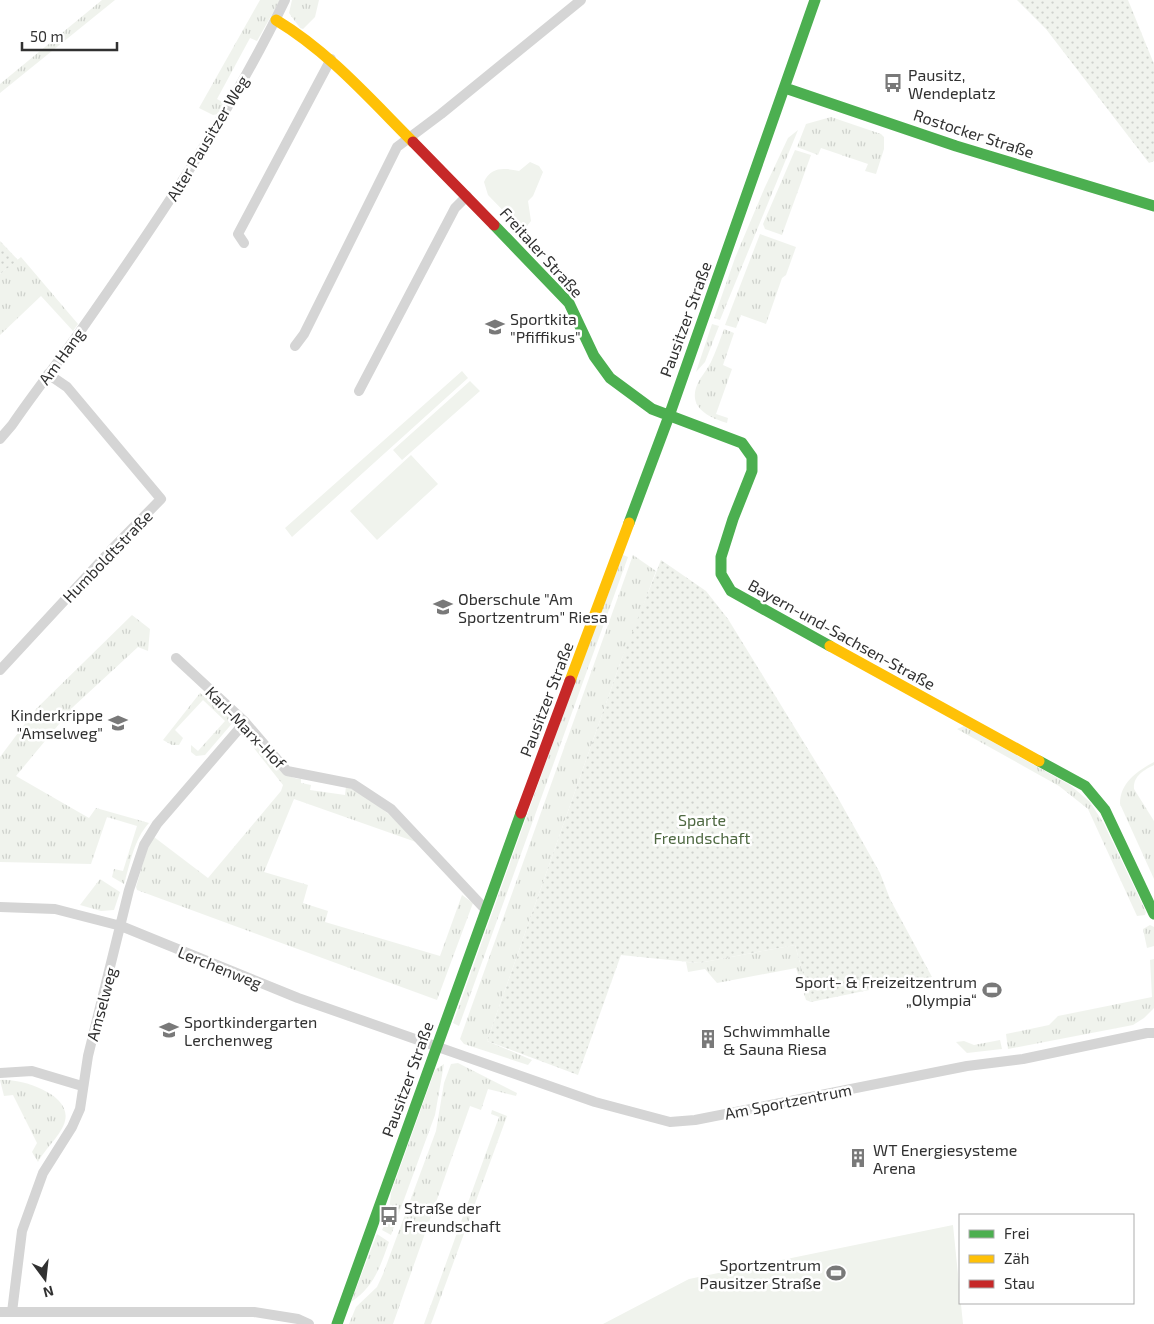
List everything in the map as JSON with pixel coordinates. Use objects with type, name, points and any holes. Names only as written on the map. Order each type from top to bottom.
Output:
[{"type":"street","name":"Alter Pausitzer Weg","points":[[120,272],[155,223],[220,122],[285,0]]},
{"type":"street","points":[[295,346],[304,334],[397,146],[410,138],[581,0]]},
{"type":"street","name":"Pausitzer Straße","points":[[336,1324],[485,909],[669,416],[815,0]]},
{"type":"street","name":"Freitaler Straße","points":[[276,20],[304,36],[331,59],[467,196],[569,303],[594,356],[610,378],[646,406],[669,416]]},
{"type":"street","points":[[244,243],[238,234],[331,59]]},
{"type":"street","name":"Rostocker Straße","points":[[785,88],[956,146],[1154,206]]},
{"type":"street","points":[[359,391],[455,208],[467,196]]},
{"type":"street","name":"Am Hang","points":[[0,439],[12,426],[120,272]]},
{"type":"street","name":"Humboldtstraße","points":[[0,670],[161,499],[67,387],[48,374]]},
{"type":"street","name":"Bayern-und-Sachsen-Straße","points":[[669,416],[734,439],[750,450],[752,471],[722,552],[721,572],[726,585],[731,591],[1078,781],[1093,793],[1105,810],[1154,914]]},
{"type":"street","name":"Karl-Marx-Hof","points":[[176,658],[245,722],[287,770],[353,784],[391,809],[485,909]]},
{"type":"street","name":"Amselweg","points":[[12,1312],[22,1231],[43,1173],[80,1109],[82,1086],[120,926],[129,890],[146,838],[190,784],[245,722]]},
{"type":"street","name":"Lerchenweg","points":[[0,907],[55,909],[120,926],[267,986],[436,1046]]},
{"type":"street","name":"Am Sportzentrum","points":[[436,1046],[604,1105],[662,1121],[678,1123],[967,1066],[1023,1059],[1152,1031]]},
{"type":"street","points":[[0,1074],[32,1071],[82,1086]]},
{"type":"street","points":[[0,1312],[254,1312],[298,1319],[309,1324]]},
{"type":"green space","points":[[102,0],[115,0],[0,93],[0,84]]},
{"type":"green space","points":[[260,0],[280,0],[257,41],[250,38],[217,99],[224,103],[218,114],[213,115],[199,108]]},
{"type":"green space","points":[[292,0],[319,0],[315,17],[303,29],[300,28],[289,13]]},
{"type":"green space","points":[[1017,0],[1128,0],[1154,64],[1154,161],[1149,163],[1046,29]]},
{"type":"green space","points":[[831,117],[881,134],[884,137],[884,149],[876,174],[865,171],[868,164],[821,148],[818,155],[797,147],[806,124]]},
{"type":"green space","points":[[798,130],[720,320],[714,318],[735,258],[765,187],[788,138]]},
{"type":"green space","points":[[795,150],[811,155],[782,235],[765,229],[763,224]]},
{"type":"green space","points":[[530,162],[539,166],[543,172],[533,196],[528,201],[531,221],[523,231],[488,195],[484,182],[490,173],[494,171],[509,169],[519,171]]},
{"type":"green space","points":[[760,234],[796,247],[786,275],[782,278],[766,324],[741,315],[736,328],[725,325]]},
{"type":"green space","points":[[0,241],[18,260],[0,274]]},
{"type":"green space","points":[[21,257],[78,324],[73,331],[41,296],[0,335],[0,274]]},
{"type":"green space","points":[[712,324],[719,326],[705,362],[696,372]]},
{"type":"green space","points":[[724,329],[734,333],[723,365],[732,369],[716,414],[728,418],[727,423],[705,413],[696,403],[695,396],[696,388],[711,362]]},
{"type":"green space","points":[[462,371],[468,378],[292,537],[285,528]]},
{"type":"green space","points":[[470,381],[480,391],[402,460],[393,450]]},
{"type":"green space","points":[[411,455],[438,484],[377,540],[350,511]]},
{"type":"green space","points":[[623,555],[628,557],[459,1026],[453,1023],[571,692]]},
{"type":"green space","points":[[633,555],[656,571],[622,658],[487,1041],[532,1060],[528,1065],[464,1044],[460,1039]]},
{"type":"green space","name":"Sparte Freundschaft","points":[[661,560],[706,591],[728,619],[838,798],[880,873],[890,899],[932,977],[811,1002],[795,945],[699,963],[621,955],[578,1075],[487,1041],[622,658]]},
{"type":"green space","points":[[132,615],[150,629],[148,651],[138,647],[74,706],[16,776],[89,818],[96,808],[149,823],[136,844],[124,884],[112,877],[114,869],[123,871],[137,826],[107,817],[91,864],[0,862],[0,757],[36,709]]},
{"type":"green space","points":[[200,693],[235,720],[205,755],[196,756],[191,752],[191,745],[198,751],[225,721],[203,700],[175,730],[183,738],[179,745],[172,745],[163,740]]},
{"type":"green space","points":[[964,726],[1070,785],[1090,802],[1104,824],[1146,912],[1145,915],[1137,916],[1088,809],[1059,786],[957,729]]},
{"type":"green space","points":[[242,733],[245,733],[278,768],[293,778],[301,779],[301,783],[311,785],[310,790],[345,795],[346,786],[384,810],[416,842],[294,799],[264,872],[308,885],[303,903],[328,911],[325,922],[440,956],[462,895],[473,903],[437,1000],[137,890],[136,887],[148,846],[154,837],[208,878],[281,791],[283,785]]},
{"type":"green space","points":[[1154,762],[1154,765],[1137,777],[1134,789],[1154,821],[1154,879],[1120,804],[1126,784],[1142,769]]},
{"type":"green space","points":[[100,879],[120,892],[114,910],[101,911],[80,905]]},
{"type":"green space","points":[[1150,925],[1154,927],[1154,946],[1147,948],[1143,929]]},
{"type":"green space","points":[[795,945],[811,1002],[806,1000],[796,968],[717,983],[705,969],[688,972],[686,962],[699,963]]},
{"type":"green space","points":[[1154,959],[1154,1008],[1133,1025],[1008,1049],[1006,1034],[1049,1025],[1058,1016],[1152,997],[1150,960]]},
{"type":"green space","points":[[1000,1040],[1002,1049],[967,1053],[956,1042],[964,1041],[974,1045]]},
{"type":"green space","points":[[458,1063],[517,1093],[516,1096],[488,1089],[481,1110],[470,1106],[393,1324],[349,1324],[356,1307],[377,1287],[383,1274],[436,1131],[444,1083],[451,1064]]},
{"type":"green space","points":[[444,1064],[435,1115],[391,1235],[382,1230],[386,1222],[392,1223],[395,1214],[389,1211],[391,1193],[435,1070]]},
{"type":"green space","points":[[0,1080],[20,1082],[43,1090],[61,1103],[65,1111],[63,1126],[38,1162],[32,1152],[37,1143],[13,1095],[4,1096]]},
{"type":"green space","points":[[492,1110],[507,1116],[431,1324],[424,1324],[499,1117],[491,1114]]},
{"type":"green space","name":"Sportzentrum Pausitzer Straße","points":[[953,1225],[959,1304],[961,1304],[963,1324],[603,1324],[689,1279]]},
{"type":"green space","points":[[377,1234],[389,1242],[371,1283],[351,1302]]},
{"type":"traffic: fast","points":[[629,523],[669,416],[815,0]]},
{"type":"traffic: fast","points":[[785,88],[956,146],[1154,206]]},
{"type":"traffic: fast","points":[[494,225],[569,303],[594,356],[610,378],[652,409],[742,443],[752,457],[752,471],[733,519],[721,557],[721,574],[731,591],[830,646]]},
{"type":"traffic: fast","points":[[1039,761],[1085,786],[1105,810],[1154,914]]},
{"type":"traffic: fast","points":[[337,1324],[521,813]]},
{"type":"traffic: slow","points":[[276,20],[314,46],[331,61],[413,142]]},
{"type":"traffic: slow","points":[[570,681],[629,523]]},
{"type":"traffic: slow","points":[[830,646],[1039,761]]},
{"type":"traffic: jam","points":[[413,142],[494,225]]},
{"type":"traffic: jam","points":[[521,813],[570,681]]},
{"type":"place","name":"Pausitz, Wendeplatz","points":[[893,83]]},
{"type":"place","name":"Sportkita \"Pfiffikus\"","points":[[495,327]]},
{"type":"place","name":"Oberschule \"Am Sportzentrum\" Riesa","points":[[443,607]]},
{"type":"place","name":"Kinderkrippe \"Amselweg\"","points":[[118,723]]},
{"type":"place","name":"Sport- & Freizeitzentrum „Olympia“","points":[[992,990]]},
{"type":"place","name":"Sportkindergarten Lerchenweg","points":[[169,1030]]},
{"type":"place","name":"Schwimmhalle & Sauna Riesa","points":[[708,1039]]},
{"type":"place","name":"WT Energiesysteme Arena","points":[[858,1158]]},
{"type":"place","name":"Straße der Freundschaft","points":[[389,1216]]},
{"type":"place","name":"Sportzentrum Pausitzer Straße","points":[[836,1273]]}]
